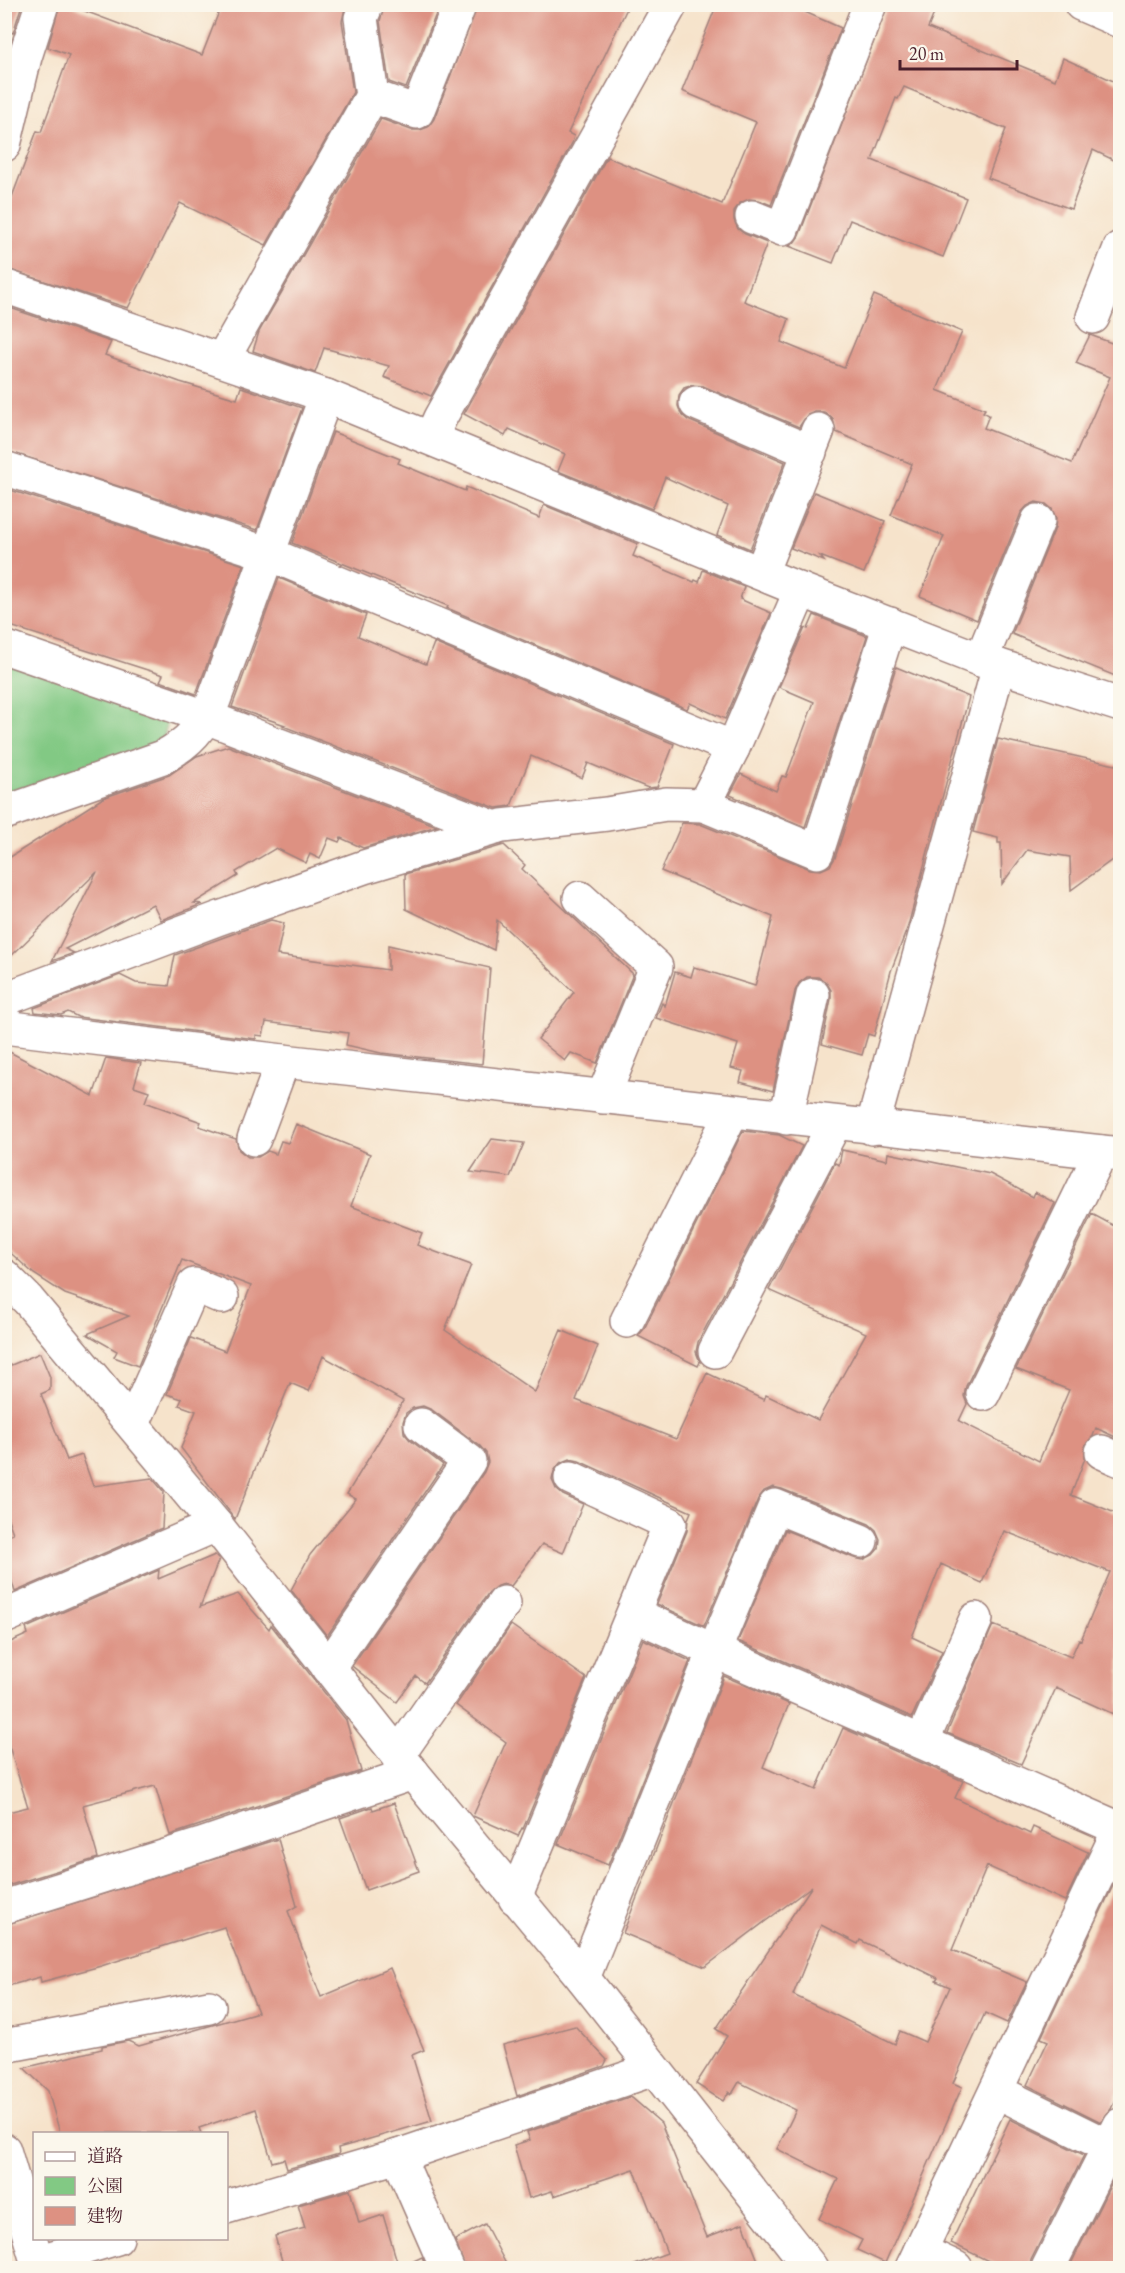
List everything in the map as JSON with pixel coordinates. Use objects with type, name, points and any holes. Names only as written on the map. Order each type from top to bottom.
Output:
[{"type":"street","points":[[4,145],[25,57],[42,4]]},
{"type":"street","points":[[222,360],[372,96],[361,18],[367,4]]},
{"type":"street","points":[[372,96],[417,112],[460,4]]},
{"type":"street","points":[[431,438],[671,4]]},
{"type":"street","points":[[752,217],[782,229],[870,4]]},
{"type":"street","points":[[1081,4],[1120,21]]},
{"type":"street","points":[[1093,317],[1120,248]]},
{"type":"street","points":[[4,286],[326,396],[801,590],[990,663],[1120,705]]},
{"type":"street","points":[[4,813],[163,757],[180,747],[200,729],[269,554],[326,396]]},
{"type":"street","points":[[696,403],[814,441],[761,573]]},
{"type":"street","points":[[4,468],[269,554],[733,748]]},
{"type":"street","points":[[872,1128],[990,663],[1038,521]]},
{"type":"street","points":[[704,805],[733,748],[801,590]]},
{"type":"street","points":[[4,1002],[10,997],[228,915],[364,867],[495,828],[666,804],[704,805],[817,852],[890,624]]},
{"type":"street","points":[[4,647],[206,717],[495,828]]},
{"type":"street","points":[[580,898],[656,966],[603,1097]]},
{"type":"street","points":[[786,1118],[813,994]]},
{"type":"street","points":[[4,1027],[283,1061],[1111,1153],[982,1394]]},
{"type":"street","points":[[255,1139],[283,1061]]},
{"type":"street","points":[[627,1321],[732,1112]]},
{"type":"street","points":[[715,1351],[835,1123]]},
{"type":"street","points":[[4,1276],[28,1300],[216,1525],[328,1668],[583,1978],[811,2268]]},
{"type":"street","points":[[133,1424],[194,1286],[222,1297]]},
{"type":"street","points":[[328,1668],[469,1461],[421,1425]]},
{"type":"street","points":[[515,1898],[670,1524],[571,1478]]},
{"type":"street","points":[[583,1978],[714,1651],[776,1506],[861,1541]]},
{"type":"street","points":[[4,1617],[216,1525]]},
{"type":"street","points":[[4,1907],[201,1845],[406,1764],[504,1603]]},
{"type":"street","points":[[634,1614],[1120,1828],[1109,1878],[996,2091],[916,2260],[956,2268]]},
{"type":"street","points":[[921,1742],[976,1619]]},
{"type":"street","points":[[4,2046],[209,2007]]},
{"type":"street","points":[[228,2206],[398,2156],[654,2069]]},
{"type":"street","points":[[996,2091],[1117,2142],[1048,2268]]},
{"type":"street","points":[[4,2150],[38,2265],[111,2240]]},
{"type":"street","points":[[398,2156],[447,2268]]},
{"type":"green space","points":[[4,657],[168,717],[163,743],[5,801]]},
{"type":"building","points":[[4,4],[22,4],[13,33],[4,30]]},
{"type":"building","points":[[60,4],[66,4],[202,55],[222,4],[346,4],[342,21],[353,92],[266,245],[180,203],[128,308],[4,268],[4,218],[37,131],[41,132],[69,55],[48,47]]},
{"type":"building","points":[[385,4],[440,4],[406,88],[389,82],[380,21]]},
{"type":"building","points":[[478,4],[629,4],[568,133],[574,136],[572,143],[431,396],[384,377],[389,366],[324,348],[315,373],[253,351],[259,332],[381,119],[411,130],[420,130],[428,127],[434,119]]},
{"type":"building","points":[[717,4],[787,4],[841,28],[771,205],[749,199],[740,203],[734,211],[734,220],[738,229],[767,243],[744,301],[789,319],[781,342],[844,368],[874,295],[962,332],[937,390],[985,409],[983,412],[989,415],[984,428],[1072,463],[1110,377],[1076,363],[1090,335],[1120,346],[1120,678],[1012,634],[1055,528],[1056,518],[1052,509],[1046,504],[1036,502],[1027,506],[1021,513],[977,620],[920,596],[944,536],[891,515],[912,464],[836,432],[833,419],[824,412],[807,415],[799,427],[703,386],[693,385],[684,388],[679,395],[678,406],[681,414],[688,420],[785,462],[750,549],[717,535],[728,506],[665,477],[652,509],[558,471],[565,454],[509,429],[505,436],[464,414],[607,157],[722,204],[756,122],[682,91]]},
{"type":"building","points":[[888,4],[938,4],[928,28],[1055,80],[1063,58],[1120,84],[1120,163],[1093,150],[1071,209],[988,178],[1006,129],[904,87],[898,99],[896,98],[872,160],[966,198],[943,257],[850,220],[833,263],[789,246],[799,236]]},
{"type":"building","points":[[4,306],[111,342],[105,355],[180,382],[237,399],[241,387],[302,408],[257,530],[4,450]]},
{"type":"building","points":[[333,432],[400,459],[398,463],[465,491],[466,487],[539,518],[544,505],[638,544],[633,556],[694,582],[695,580],[699,582],[703,570],[744,587],[740,599],[771,613],[725,719],[690,703],[687,709],[447,608],[448,606],[292,543]]},
{"type":"building","points":[[4,488],[244,565],[196,694],[160,681],[163,675],[4,624]]},
{"type":"building","points":[[814,492],[885,521],[864,573],[820,556],[824,561],[791,548]]},
{"type":"building","points":[[279,578],[366,615],[358,636],[426,664],[434,643],[674,744],[657,787],[648,788],[588,763],[582,778],[531,756],[511,806],[496,808],[283,726],[285,725],[232,707]]},
{"type":"building","points":[[814,615],[867,636],[805,827],[730,795],[741,774],[776,791],[782,776],[786,777],[814,702],[779,687],[805,628],[808,629]]},
{"type":"building","points":[[896,667],[969,697],[908,926],[891,971],[874,1036],[868,1034],[862,1055],[822,1044],[831,990],[826,982],[818,977],[807,977],[799,983],[795,991],[773,1091],[740,1082],[743,1071],[731,1068],[738,1044],[656,1018],[662,1003],[665,1006],[675,972],[691,977],[694,967],[755,986],[773,917],[661,871],[682,823],[700,824],[810,869],[821,870],[830,866],[835,858]]},
{"type":"building","points":[[998,739],[1120,766],[1120,854],[1071,890],[1070,857],[1027,850],[1002,884],[1001,843],[998,843],[998,838],[973,832]]},
{"type":"building","points":[[228,746],[437,826],[363,848],[341,838],[339,842],[329,838],[320,859],[310,854],[306,863],[276,848],[236,872],[238,876],[194,903],[202,904],[161,920],[153,904],[65,949],[74,953],[52,961],[97,872],[4,963],[4,861],[103,798],[169,775],[197,756]]},
{"type":"building","points":[[504,845],[525,865],[522,869],[633,974],[597,1063],[571,1053],[565,1061],[538,1039],[574,992],[497,920],[494,950],[406,909],[405,874]]},
{"type":"building","points":[[271,920],[284,923],[277,955],[388,970],[388,945],[490,968],[482,1064],[381,1053],[346,1045],[348,1033],[266,1022],[263,1036],[256,1035],[256,1039],[78,1017],[68,1012],[61,1015],[35,1012],[34,1008],[120,975],[136,983],[169,986],[175,955]]},
{"type":"building","points":[[4,1049],[93,1096],[106,1058],[141,1063],[134,1086],[149,1091],[145,1102],[201,1122],[199,1126],[236,1139],[239,1150],[248,1157],[258,1157],[268,1151],[276,1154],[281,1141],[288,1143],[296,1124],[370,1154],[351,1206],[422,1233],[417,1245],[471,1265],[445,1330],[535,1392],[561,1330],[598,1346],[576,1400],[676,1439],[707,1373],[764,1400],[766,1395],[818,1420],[866,1333],[769,1290],[835,1163],[839,1165],[842,1150],[887,1160],[888,1153],[990,1174],[1033,1197],[1035,1192],[1055,1203],[966,1386],[964,1396],[967,1404],[959,1421],[1039,1461],[1069,1390],[1016,1369],[1092,1214],[1120,1229],[1120,1439],[1096,1428],[1093,1436],[1085,1445],[1085,1458],[1071,1495],[1120,1515],[1120,1717],[1056,1688],[1021,1764],[947,1733],[993,1625],[1071,1657],[1079,1639],[1081,1640],[1110,1572],[1004,1531],[982,1583],[941,1564],[912,1637],[942,1651],[912,1717],[738,1641],[785,1530],[863,1560],[873,1555],[879,1548],[880,1539],[876,1530],[869,1524],[782,1489],[773,1487],[764,1491],[758,1499],[704,1626],[657,1604],[687,1531],[691,1512],[570,1459],[560,1463],[554,1471],[552,1480],[556,1489],[563,1495],[583,1504],[563,1553],[542,1544],[511,1586],[505,1584],[497,1586],[489,1592],[425,1683],[416,1676],[397,1702],[352,1666],[484,1472],[488,1462],[486,1453],[432,1410],[423,1406],[413,1408],[406,1413],[403,1422],[404,1433],[443,1465],[327,1636],[291,1590],[310,1555],[356,1499],[347,1494],[403,1401],[323,1356],[309,1391],[290,1383],[235,1519],[181,1448],[196,1411],[179,1405],[182,1399],[167,1394],[191,1338],[225,1351],[251,1286],[182,1260],[138,1366],[114,1357],[117,1351],[87,1334],[129,1316],[65,1294],[34,1274],[4,1247]]},
{"type":"building","points":[[743,1131],[779,1135],[802,1146],[698,1342],[696,1352],[700,1362],[698,1366],[638,1336],[644,1329]]},
{"type":"building","points":[[492,1139],[524,1143],[510,1177],[470,1172]]},
{"type":"building","points":[[40,1353],[50,1377],[50,1390],[41,1394],[67,1460],[82,1455],[93,1486],[152,1478],[164,1492],[162,1528],[15,1592],[4,1556],[4,1537],[13,1533],[4,1508],[4,1368]]},
{"type":"building","points":[[215,1555],[219,1559],[200,1607],[238,1594],[269,1629],[271,1625],[346,1720],[361,1771],[170,1835],[155,1786],[83,1805],[98,1858],[4,1887],[4,1813],[28,1807],[4,1730],[4,1645],[28,1634],[26,1628],[159,1570],[158,1579]]},
{"type":"building","points":[[511,1625],[586,1678],[523,1829],[518,1836],[473,1816],[506,1742],[456,1705]]},
{"type":"building","points":[[643,1639],[690,1661],[608,1865],[558,1844]]},
{"type":"building","points":[[724,1676],[789,1704],[763,1767],[816,1790],[843,1728],[963,1781],[955,1798],[1030,1834],[1033,1827],[1088,1852],[1065,1901],[987,1866],[952,1950],[1027,1982],[1007,2023],[985,2013],[953,2083],[962,2087],[885,2263],[857,2250],[862,2240],[819,2219],[838,2179],[777,2149],[796,2110],[739,2082],[732,2094],[729,2092],[723,2101],[696,2084],[727,2036],[716,2029],[812,1886],[705,1967],[623,1933]],"holes":[[[821,1925],[858,1944],[860,1940],[938,1978],[936,1981],[950,1987],[925,2042],[900,2031],[895,2044],[793,1995]]]},
{"type":"building","points":[[394,1803],[419,1871],[366,1890],[340,1818],[372,1807],[373,1810]]},
{"type":"building","points":[[278,1839],[297,1906],[288,1911],[321,1997],[390,1968],[424,2050],[412,2055],[432,2121],[338,2148],[339,2154],[287,2169],[284,2159],[272,2162],[256,2109],[199,2128],[201,2132],[60,2132],[48,2091],[24,2068],[128,2041],[139,2046],[258,2012],[224,1927],[101,1966],[41,1982],[40,1977],[4,1987],[4,1925]]},
{"type":"building","points":[[1120,1871],[1120,2088],[1111,2109],[1101,2122],[1027,2085],[1048,2041],[1041,2038]]},
{"type":"building","points":[[575,2026],[607,2060],[604,2066],[517,2096],[503,2045]]},
{"type":"building","points":[[629,2097],[661,2123],[707,2237],[743,2223],[761,2268],[632,2268],[632,2266],[667,2253],[634,2169],[554,2196],[552,2191],[529,2198],[514,2145],[530,2140],[527,2132]]},
{"type":"building","points":[[1010,2119],[1084,2155],[1029,2268],[1003,2268],[951,2243]]},
{"type":"building","points":[[1118,2170],[1120,2171],[1120,2268],[1069,2268]]},
{"type":"building","points":[[350,2190],[359,2223],[383,2215],[399,2268],[284,2268],[275,2236],[305,2228],[298,2205]]},
{"type":"building","points":[[485,2224],[508,2268],[465,2268],[455,2240]]},
{"type":"building","points":[[422,2257],[427,2268],[399,2268]]}]
